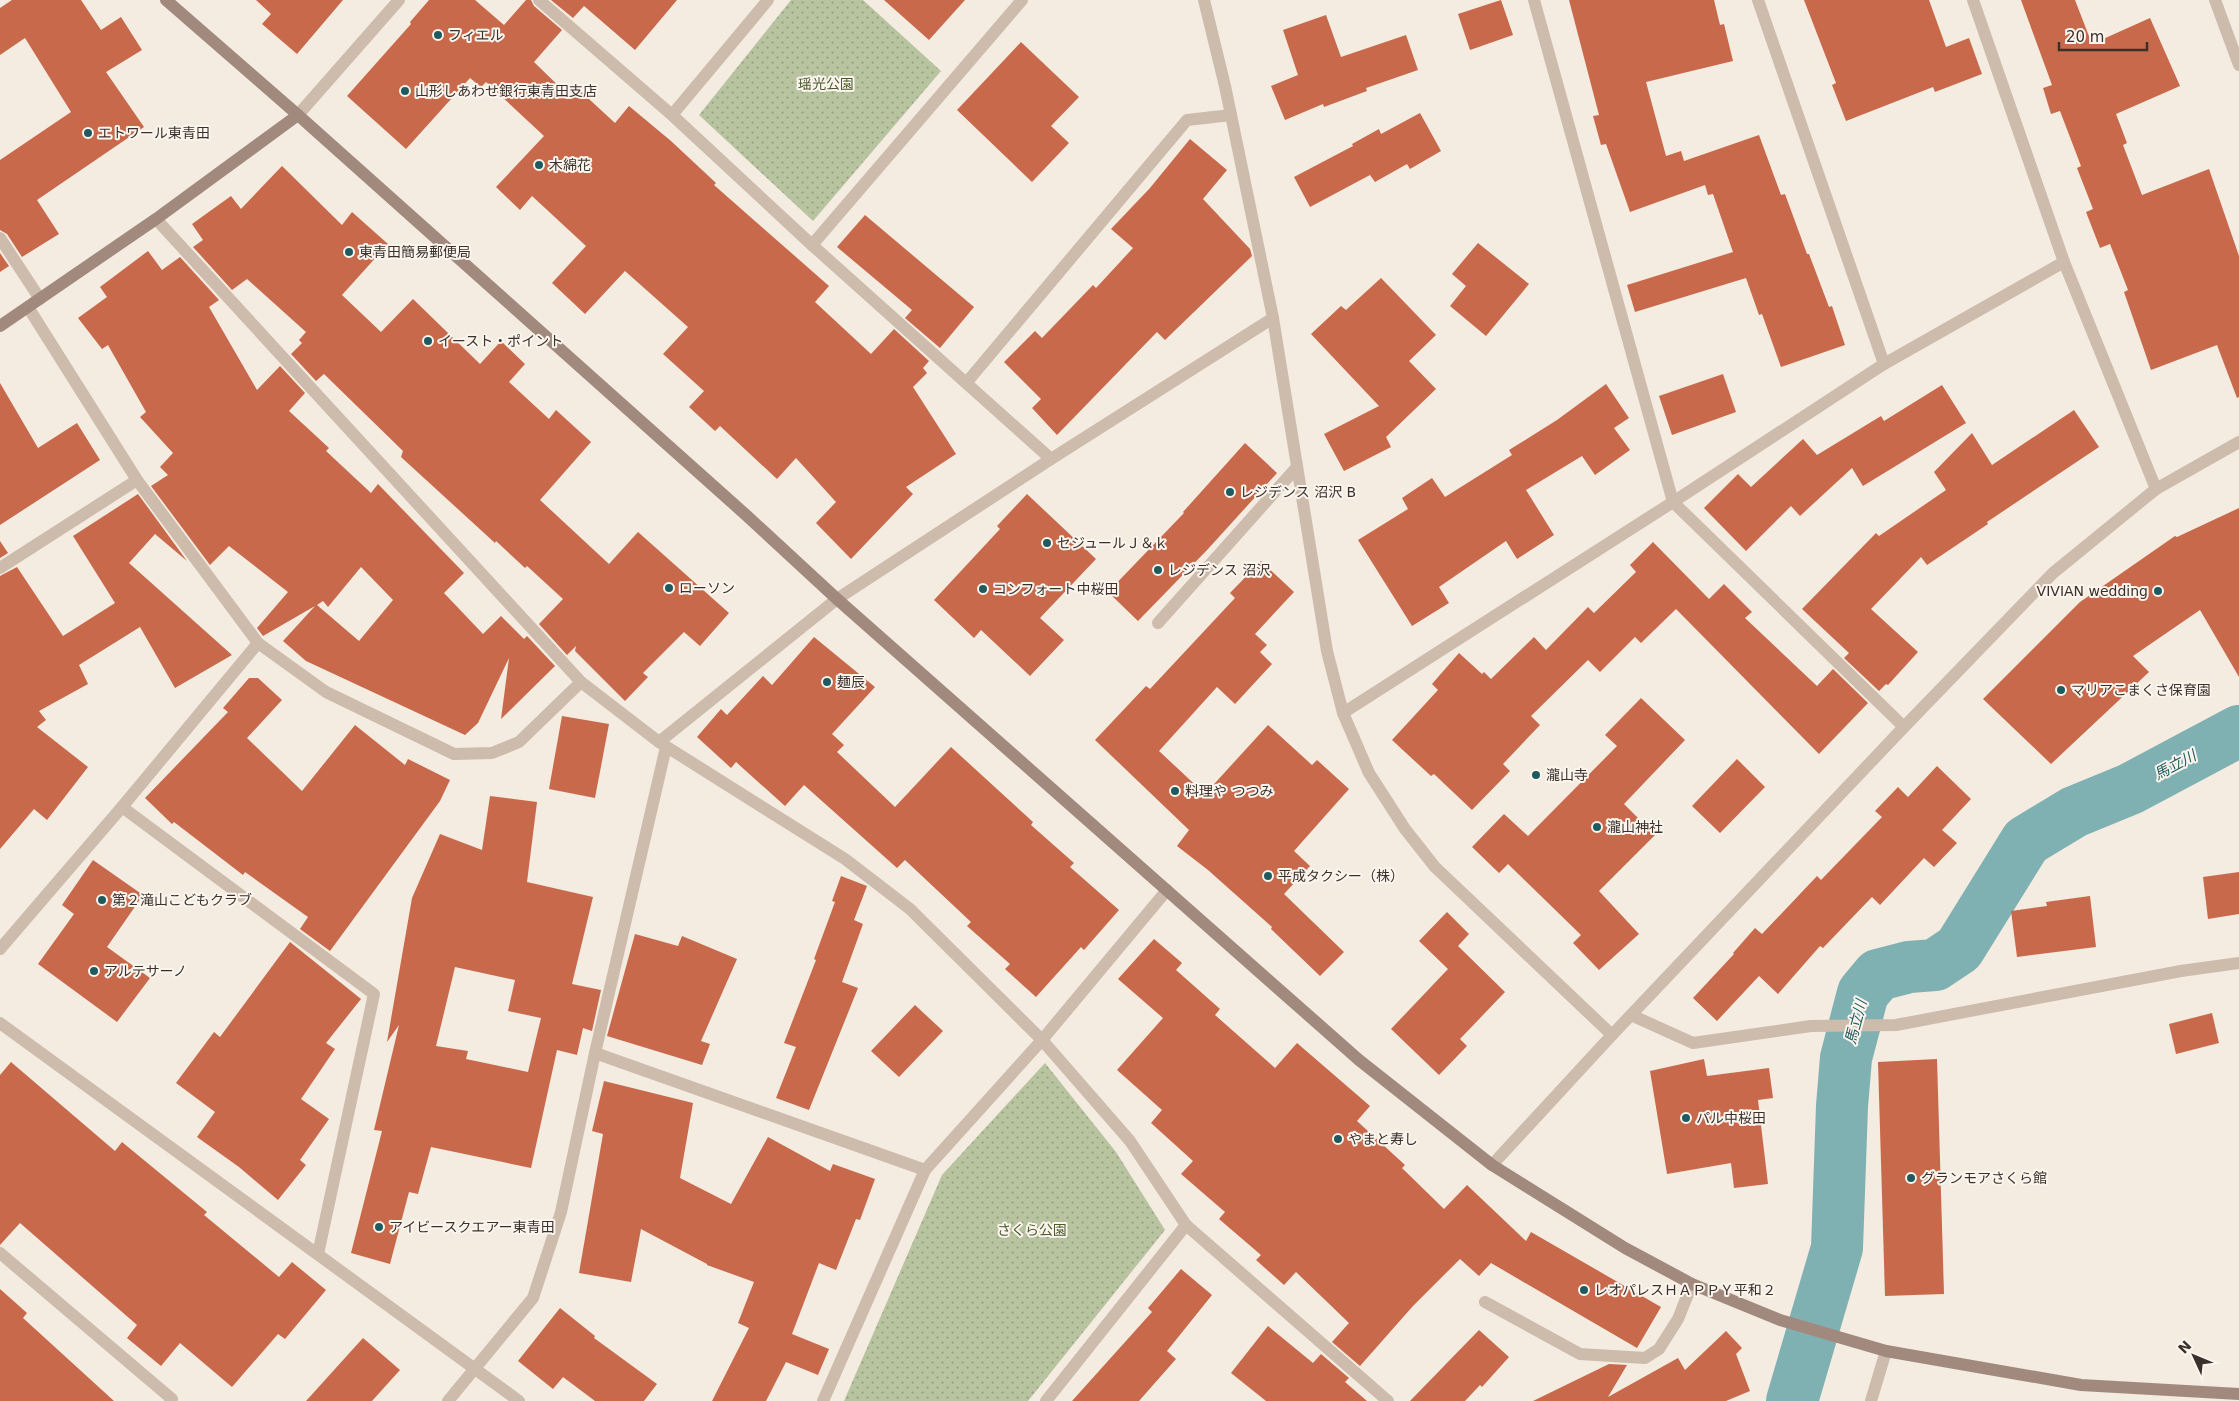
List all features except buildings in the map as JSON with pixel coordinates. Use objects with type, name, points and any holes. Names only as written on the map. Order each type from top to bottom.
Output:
[{"type":"street","points":[[166,0],[298,115],[746,515],[837,600],[1359,1060],[1492,1165],[1625,1248],[1692,1284],[1780,1320],[1847,1338],[1886,1351],[2081,1386],[2239,1394]]},
{"type":"street","points":[[0,326],[156,219],[298,115],[399,0]]},
{"type":"street","points":[[540,0],[672,115],[812,245],[1051,459]]},
{"type":"street","points":[[672,115],[768,0]]},
{"type":"street","points":[[812,245],[1022,0]]},
{"type":"street","points":[[1204,0],[1231,115],[1273,318],[1327,651],[1343,713],[1369,773],[1405,829],[1436,867],[1612,1035]]},
{"type":"street","points":[[1534,0],[1673,502],[1904,727]]},
{"type":"street","points":[[1758,0],[1884,364]]},
{"type":"street","points":[[1973,0],[2064,262],[2156,489]]},
{"type":"street","points":[[2215,0],[2239,65]]},
{"type":"street","points":[[967,382],[1187,120],[1231,115]]},
{"type":"street","points":[[156,219],[581,682],[663,745],[852,864],[910,910],[1042,1040],[1130,1141],[1186,1225],[1386,1400]]},
{"type":"street","points":[[0,238],[40,299]]},
{"type":"street","points":[[1343,713],[1673,502],[1884,364],[2064,262]]},
{"type":"street","points":[[28,307],[137,480],[258,643],[326,692],[454,754],[492,753],[519,742],[581,682]]},
{"type":"street","points":[[448,1401],[533,1298],[561,1212],[663,745],[837,600],[1051,459],[1273,318]]},
{"type":"street","points":[[1492,1165],[1612,1035],[2053,573],[2156,489],[2239,442]]},
{"type":"street","points":[[1158,623],[1297,467]]},
{"type":"street","points":[[0,568],[137,480]]},
{"type":"street","points":[[0,949],[122,807],[258,643]]},
{"type":"street","points":[[122,807],[374,994],[318,1254]]},
{"type":"street","points":[[823,1401],[925,1170],[1042,1040],[1167,890]]},
{"type":"street","points":[[1631,1015],[1693,1043],[1811,1026],[1896,1025],[2181,970],[2239,963]]},
{"type":"street","points":[[0,1023],[519,1401]]},
{"type":"street","points":[[595,1053],[925,1170]]},
{"type":"street","points":[[1046,1401],[1186,1225]]},
{"type":"street","points":[[0,1254],[172,1399],[170,1401]]},
{"type":"street","points":[[1485,1302],[1580,1354],[1645,1358],[1659,1349],[1678,1319],[1692,1284]]},
{"type":"street","points":[[1870,1401],[1886,1351]]},
{"type":"green space","name":"瑶光公園","points":[[791,0],[863,0],[941,71],[813,221],[699,115]]},
{"type":"green space","name":"さくら公園","points":[[1045,1063],[1116,1152],[1165,1230],[1028,1401],[844,1401],[942,1175]]},
{"type":"waterway","name":"馬立川","points":[[1792,1401],[1837,1248],[1842,1106],[1846,1058],[1863,993],[1878,975],[1909,967],[1935,965],[1959,949],[2026,841],[2074,812],[2130,789],[2239,731]]},
{"type":"place","name":"フィエル","points":[[438,35]]},
{"type":"place","name":"山形しあわせ銀行東青田支店","points":[[405,91]]},
{"type":"place","name":"エトワール東青田","points":[[88,133]]},
{"type":"place","name":"木綿花","points":[[539,165]]},
{"type":"place","name":"東青田簡易郵便局","points":[[349,252]]},
{"type":"place","name":"イースト・ポイント","points":[[428,341]]},
{"type":"place","name":"レジデンス 沼沢 B","points":[[1230,492]]},
{"type":"place","name":"セジュールＪ＆ｋ","points":[[1047,543]]},
{"type":"place","name":"レジデンス 沼沢","points":[[1158,570]]},
{"type":"place","name":"ローソン","points":[[669,588]]},
{"type":"place","name":"コンフォート中桜田","points":[[983,589]]},
{"type":"place","name":"VIVIAN wedding","points":[[2158,591]]},
{"type":"place","name":"麺辰","points":[[827,682]]},
{"type":"place","name":"マリアこまくさ保育園","points":[[2061,690]]},
{"type":"place","name":"瀧山寺","points":[[1536,775]]},
{"type":"place","name":"料理や つつみ","points":[[1175,791]]},
{"type":"place","name":"瀧山神社","points":[[1597,827]]},
{"type":"place","name":"平成タクシー（株）","points":[[1268,876]]},
{"type":"place","name":"第２滝山こどもクラブ","points":[[102,900]]},
{"type":"place","name":"アルテサーノ","points":[[94,971]]},
{"type":"place","name":"パル中桜田","points":[[1686,1118]]},
{"type":"place","name":"やまと寿し","points":[[1338,1139]]},
{"type":"place","name":"グランモアさくら館","points":[[1911,1178]]},
{"type":"place","name":"アイビースクエアー東青田","points":[[379,1227]]},
{"type":"place","name":"レオパレスＨＡＰＰＹ平和２","points":[[1584,1290]]}]
